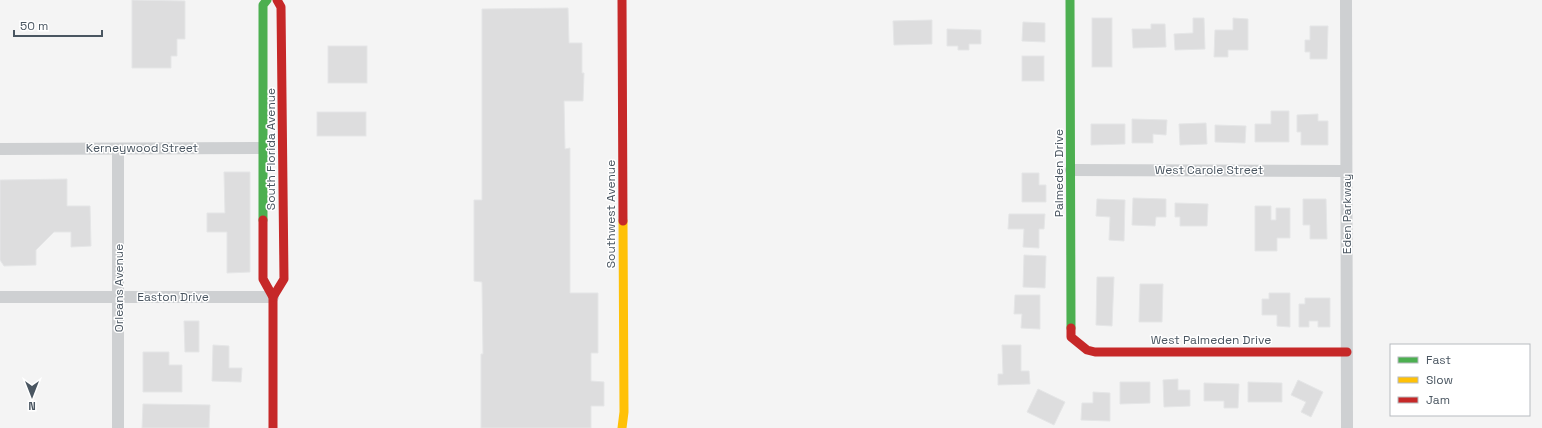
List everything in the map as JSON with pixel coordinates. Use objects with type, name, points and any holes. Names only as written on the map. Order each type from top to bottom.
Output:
[{"type":"street","name":"South Florida Avenue","points":[[266,0],[263,5],[263,279],[273,297],[273,428]]},
{"type":"street","name":"South Florida Avenue","points":[[273,297],[284,279],[281,7],[277,0]]},
{"type":"street","name":"Southwest Avenue","points":[[622,0],[624,344],[624,412],[622,428]]},
{"type":"street","name":"Palmeden Drive","points":[[1070,0],[1070,322],[1071,337],[1078,344]]},
{"type":"street","name":"Eden Parkway","points":[[1346,0],[1347,428]]},
{"type":"street","name":"Kerneywood Street","points":[[0,149],[283,148]]},
{"type":"street","name":"Orleans Avenue","points":[[118,149],[118,428]]},
{"type":"street","name":"West Carole Street","points":[[1071,170],[1346,171]]},
{"type":"street","name":"Easton Drive","points":[[0,297],[273,297]]},
{"type":"street","name":"West Palmeden Drive","points":[[1078,344],[1086,350],[1095,352],[1347,352]]},
{"type":"building","points":[[132,0],[185,1],[185,39],[177,39],[177,56],[171,56],[171,68],[132,68]]},
{"type":"building","points":[[568,8],[569,43],[582,43],[582,73],[584,73],[583,101],[564,101],[565,149],[570,148],[570,293],[598,293],[598,353],[591,353],[591,381],[604,382],[604,406],[591,406],[591,428],[481,428],[481,354],[483,354],[482,282],[474,281],[474,200],[482,200],[482,9]]},
{"type":"building","points":[[1092,18],[1112,18],[1112,67],[1092,67]]},
{"type":"building","points":[[1193,18],[1204,18],[1205,49],[1175,50],[1174,34],[1193,33]]},
{"type":"building","points":[[1233,18],[1248,19],[1248,50],[1228,50],[1228,57],[1214,57],[1215,30],[1233,30]]},
{"type":"building","points":[[932,20],[932,44],[894,45],[893,21]]},
{"type":"building","points":[[1023,22],[1045,23],[1045,42],[1022,41]]},
{"type":"building","points":[[1151,24],[1165,24],[1166,47],[1133,48],[1132,29],[1151,29]]},
{"type":"building","points":[[1310,26],[1328,26],[1327,59],[1310,59],[1310,52],[1305,52],[1305,40],[1310,40]]},
{"type":"building","points":[[947,29],[981,30],[981,44],[969,44],[969,50],[958,50],[958,46],[947,46]]},
{"type":"building","points":[[328,46],[367,46],[367,83],[328,83]]},
{"type":"building","points":[[1022,56],[1044,56],[1044,81],[1022,81]]},
{"type":"building","points":[[1271,111],[1289,111],[1289,142],[1255,142],[1255,124],[1271,124]]},
{"type":"building","points":[[317,112],[366,112],[366,136],[317,136]]},
{"type":"building","points":[[1318,114],[1318,121],[1328,121],[1328,145],[1301,145],[1301,132],[1297,132],[1297,115]]},
{"type":"building","points":[[1132,119],[1167,120],[1166,135],[1153,134],[1153,143],[1132,143]]},
{"type":"building","points":[[1206,123],[1207,144],[1180,145],[1179,124]]},
{"type":"building","points":[[1091,124],[1125,124],[1125,144],[1091,145]]},
{"type":"building","points":[[1215,125],[1246,126],[1245,143],[1215,142]]},
{"type":"building","points":[[224,172],[250,172],[250,272],[227,273],[227,232],[207,232],[207,213],[225,213]]},
{"type":"building","points":[[1022,173],[1039,173],[1039,185],[1046,185],[1046,202],[1022,202]]},
{"type":"building","points":[[67,179],[67,206],[90,206],[91,246],[71,247],[71,232],[54,232],[36,250],[36,265],[4,266],[0,260],[0,180]]},
{"type":"building","points":[[1133,198],[1166,199],[1166,217],[1156,217],[1155,226],[1132,225]]},
{"type":"building","points":[[1097,199],[1125,200],[1124,241],[1109,240],[1110,217],[1096,216]]},
{"type":"building","points":[[1303,199],[1326,199],[1327,239],[1310,239],[1310,225],[1303,225]]},
{"type":"building","points":[[1175,203],[1208,204],[1207,226],[1180,226],[1180,217],[1175,217]]},
{"type":"building","points":[[1255,206],[1271,206],[1271,220],[1276,220],[1276,208],[1290,208],[1290,238],[1277,238],[1277,251],[1255,251]]},
{"type":"building","points":[[1009,214],[1045,214],[1044,229],[1039,229],[1039,248],[1023,247],[1024,229],[1008,229]]},
{"type":"building","points":[[1024,255],[1046,256],[1045,288],[1023,287]]},
{"type":"building","points":[[1097,277],[1114,277],[1112,326],[1096,325]]},
{"type":"building","points":[[1140,284],[1163,284],[1162,322],[1139,322]]},
{"type":"building","points":[[1269,293],[1290,293],[1290,327],[1277,326],[1277,315],[1262,315],[1262,299],[1269,299]]},
{"type":"building","points":[[1015,295],[1040,295],[1040,329],[1021,328],[1022,314],[1014,314]]},
{"type":"building","points":[[1305,298],[1330,298],[1330,327],[1318,327],[1318,321],[1309,321],[1309,327],[1299,327],[1299,304],[1305,304]]},
{"type":"building","points":[[184,321],[199,321],[199,352],[185,352]]},
{"type":"building","points":[[213,345],[229,346],[229,368],[242,368],[241,382],[212,381]]},
{"type":"building","points":[[1002,345],[1021,345],[1021,371],[1029,371],[1030,384],[998,385],[998,374],[1003,374]]},
{"type":"building","points":[[143,352],[169,352],[169,365],[182,365],[182,392],[143,392]]},
{"type":"building","points":[[1178,379],[1178,390],[1190,390],[1190,406],[1164,407],[1163,380]]},
{"type":"building","points":[[1298,380],[1323,392],[1311,417],[1301,412],[1306,402],[1291,395]]},
{"type":"building","points":[[1120,382],[1150,382],[1150,403],[1120,404]]},
{"type":"building","points":[[1248,382],[1282,383],[1282,402],[1248,402]]},
{"type":"building","points":[[1204,383],[1239,384],[1238,408],[1224,408],[1224,401],[1204,401]]},
{"type":"building","points":[[1038,389],[1065,402],[1054,425],[1027,412]]},
{"type":"building","points":[[1093,392],[1110,393],[1110,421],[1081,420],[1082,403],[1093,403]]},
{"type":"building","points":[[143,404],[210,405],[209,428],[142,428]]},
{"type":"traffic: fast","points":[[263,220],[263,5],[267,0]]},
{"type":"traffic: fast","points":[[1070,0],[1071,328]]},
{"type":"traffic: slow","points":[[622,428],[624,412],[623,221]]},
{"type":"traffic: jam","points":[[273,297],[284,279],[281,7],[277,0]]},
{"type":"traffic: jam","points":[[622,0],[623,221]]},
{"type":"traffic: jam","points":[[263,220],[263,279],[273,297],[273,428]]},
{"type":"traffic: jam","points":[[1071,328],[1071,337],[1087,350],[1095,352],[1347,352]]}]
